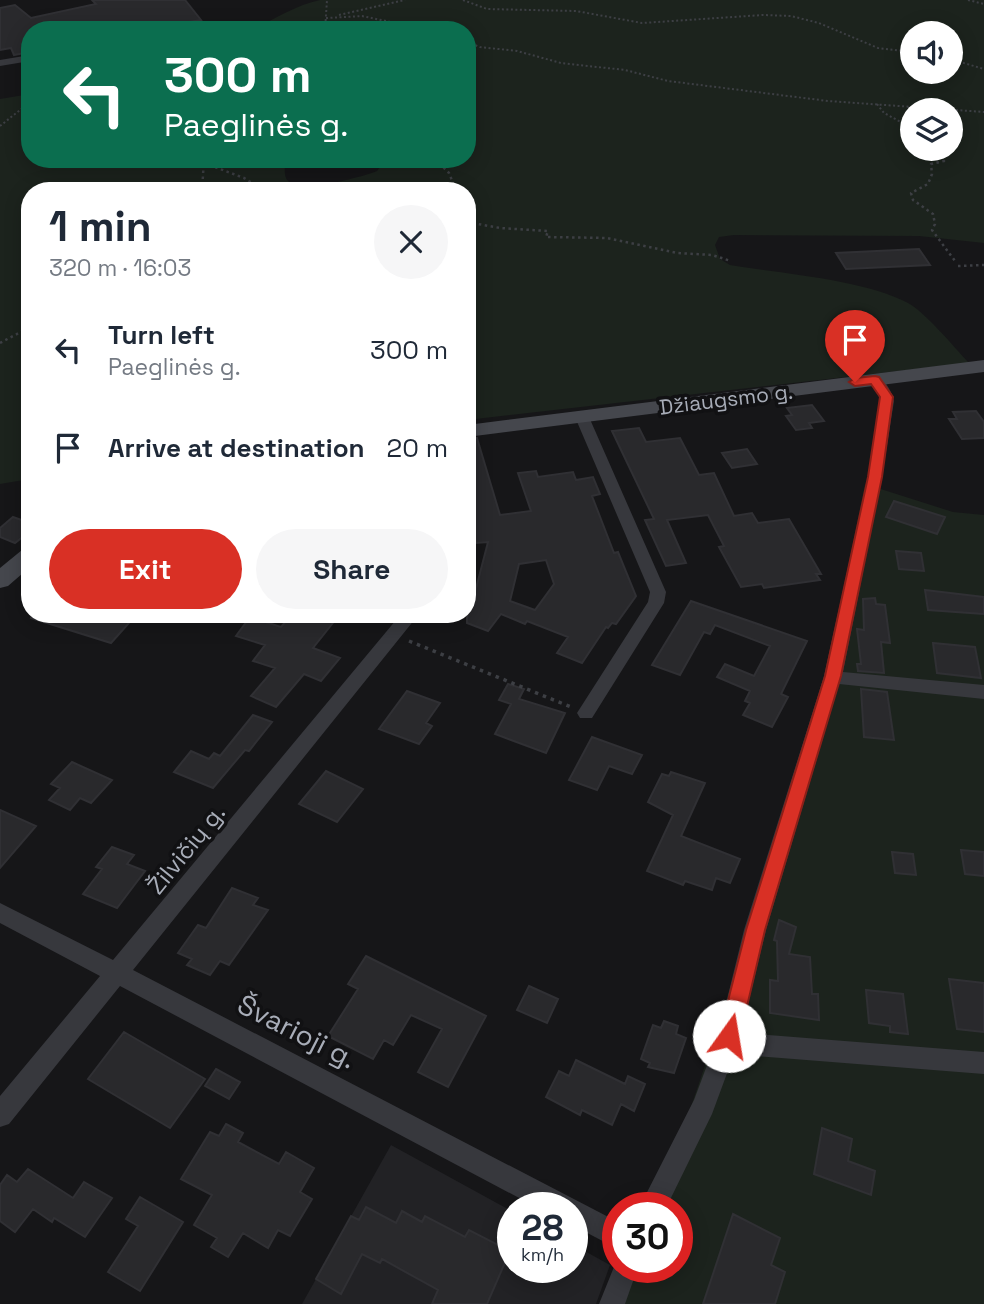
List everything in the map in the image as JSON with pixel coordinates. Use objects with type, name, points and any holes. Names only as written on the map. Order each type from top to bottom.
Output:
[{"type":"street","points":[[0,63],[21,60]]},
{"type":"street","name":"Džiaugsmo g.","points":[[476,430],[984,366]]},
{"type":"street","points":[[660,1192],[705,1107],[729,1036],[755,930],[833,676],[875,477],[887,401],[886,393],[873,380]]},
{"type":"street","points":[[582,416],[658,592],[656,603],[586,713]]},
{"type":"street","points":[[0,580],[21,562]]},
{"type":"street","name":"Žilvičių g.","points":[[0,1115],[404,623]]},
{"type":"street","points":[[833,676],[984,692]]},
{"type":"street","name":"Švarioji g.","points":[[0,912],[534,1192]]},
{"type":"street","points":[[729,1036],[755,1045],[984,1064]]},
{"type":"street","points":[[612,1304],[619,1283]]},
{"type":"path","points":[[326,21],[327,0]]},
{"type":"path","points":[[326,18],[405,0]]},
{"type":"path","points":[[463,0],[487,9],[576,12],[642,23],[763,15],[791,16],[819,23],[878,48],[900,51]]},
{"type":"path","points":[[968,0],[984,4]]},
{"type":"path","points":[[326,18],[362,16],[386,21]]},
{"type":"path","points":[[476,45],[517,51],[561,63],[625,70],[668,81],[877,104],[984,112]]},
{"type":"path","points":[[963,63],[984,69]]},
{"type":"path","points":[[877,104],[884,113],[900,122]]},
{"type":"path","points":[[0,126],[21,110]]},
{"type":"path","points":[[944,161],[931,164],[932,174],[928,184],[911,193],[914,200],[933,214],[935,224],[932,230],[955,261]]},
{"type":"path","points":[[220,168],[250,182]]},
{"type":"path","points":[[476,223],[531,232],[545,230],[548,231],[546,237],[597,237],[630,241],[677,253],[712,255],[731,261]]},
{"type":"path","points":[[958,265],[984,265]]},
{"type":"path","points":[[836,321],[858,341],[873,380]]},
{"type":"path","points":[[0,343],[21,332]]},
{"type":"path","points":[[858,341],[846,358],[848,369],[873,380]]},
{"type":"path","points":[[395,635],[586,713]]},
{"type":"shaded area","points":[[320,0],[984,0],[984,243],[919,236],[734,235],[719,237],[715,245],[720,259],[730,265],[847,283],[891,295],[915,308],[969,363],[476,419],[476,182],[336,182],[377,171],[379,168],[476,168],[476,21],[268,21]]},
{"type":"shaded area","points":[[21,96],[21,168],[285,168],[286,179],[290,182],[21,182],[21,480],[0,484],[0,99]]},
{"type":"shaded area","points":[[865,484],[953,512],[984,515],[984,1304],[624,1304],[631,1283],[693,1283],[693,1192],[662,1192],[715,1036],[823,688]]},
{"type":"shaded area","points":[[391,1145],[497,1203],[497,1283],[588,1283],[588,1253],[602,1261],[604,1283],[596,1304],[302,1304]]},
{"type":"building","points":[[92,0],[185,0],[201,20],[21,21],[21,54],[14,55],[11,48],[0,50],[0,8],[15,5],[31,18],[96,4]]},
{"type":"building","points":[[919,249],[930,265],[846,269],[836,253]]},
{"type":"building","points":[[812,405],[824,421],[809,423],[812,428],[796,430],[786,416],[792,415],[787,408]]},
{"type":"building","points":[[976,411],[984,422],[984,438],[962,439],[949,419],[957,419],[953,412]]},
{"type":"building","points":[[639,428],[646,442],[680,438],[699,475],[714,473],[734,516],[752,513],[758,523],[789,519],[821,574],[816,574],[820,580],[764,588],[762,584],[741,587],[719,547],[724,546],[708,515],[667,520],[686,563],[666,566],[645,520],[654,519],[612,431]]},
{"type":"building","points":[[477,438],[500,515],[531,511],[518,473],[536,471],[538,477],[573,472],[576,480],[593,477],[600,494],[592,496],[614,553],[618,552],[636,596],[616,624],[612,623],[606,627],[582,663],[557,653],[568,637],[527,621],[525,624],[501,614],[488,631],[467,623],[476,623],[476,588],[488,542],[476,543]],"holes":[[[546,560],[554,584],[535,610],[510,601],[519,564]]]},
{"type":"building","points":[[747,449],[757,464],[732,468],[722,453]]},
{"type":"building","points":[[894,501],[945,517],[937,534],[886,517]]},
{"type":"building","points":[[13,517],[21,520],[21,538],[15,543],[0,537],[0,528]]},
{"type":"building","points":[[896,551],[921,553],[924,571],[899,569]]},
{"type":"building","points":[[925,590],[984,597],[984,614],[928,610]]},
{"type":"building","points":[[875,598],[876,604],[885,605],[890,643],[881,642],[884,673],[858,671],[857,664],[861,664],[857,629],[864,630],[863,599]]},
{"type":"building","points":[[691,601],[807,641],[781,694],[788,697],[772,727],[743,715],[750,703],[745,701],[750,691],[717,677],[725,664],[754,676],[770,646],[715,625],[710,634],[704,632],[680,675],[652,665]]},
{"type":"building","points":[[47,623],[129,623],[111,643]]},
{"type":"building","points":[[246,623],[269,623],[281,627],[284,623],[333,623],[313,648],[340,658],[321,681],[304,674],[276,707],[251,696],[275,668],[253,661],[265,645],[236,636]]},
{"type":"building","points":[[933,643],[975,647],[981,678],[937,673]]},
{"type":"building","points":[[508,684],[524,689],[519,699],[565,713],[546,753],[495,734],[511,704],[499,700]]},
{"type":"building","points":[[861,689],[887,692],[894,740],[864,737]]},
{"type":"building","points":[[407,691],[440,703],[426,723],[432,726],[419,744],[379,729]]},
{"type":"building","points":[[253,715],[272,722],[249,751],[245,750],[213,788],[174,772],[191,751],[209,759],[214,753],[220,756]]},
{"type":"building","points":[[592,737],[642,755],[632,774],[609,766],[597,790],[569,780]]},
{"type":"building","points":[[72,762],[112,780],[91,803],[80,798],[70,810],[49,800],[60,788],[51,784]]},
{"type":"building","points":[[326,771],[363,789],[337,822],[299,804]]},
{"type":"building","points":[[671,772],[705,783],[681,836],[740,859],[730,883],[716,878],[712,890],[685,881],[683,885],[647,871],[673,815],[648,802],[662,774],[669,776]]},
{"type":"building","points":[[0,810],[36,826],[0,868]]},
{"type":"building","points":[[112,847],[134,855],[127,864],[145,871],[117,908],[83,894],[102,869],[96,867]]},
{"type":"building","points":[[961,850],[984,852],[984,876],[965,874]]},
{"type":"building","points":[[892,852],[913,854],[916,875],[895,873]]},
{"type":"building","points":[[232,888],[258,898],[253,905],[268,910],[229,965],[220,961],[210,975],[187,965],[192,959],[178,953],[198,925],[206,928]]},
{"type":"building","points":[[779,920],[796,927],[789,954],[810,957],[812,994],[818,994],[819,1020],[770,1013],[770,980],[778,981],[777,941],[774,940]]},
{"type":"building","points":[[366,956],[486,1016],[448,1087],[418,1072],[442,1029],[411,1015],[393,1045],[384,1040],[373,1059],[328,1036],[358,989],[348,984]]},
{"type":"building","points":[[949,979],[984,983],[984,1032],[957,1029]]},
{"type":"building","points":[[529,986],[558,999],[547,1023],[517,1010]]},
{"type":"building","points":[[866,990],[903,994],[908,1034],[890,1032],[890,1026],[869,1023]]},
{"type":"building","points":[[664,1021],[678,1026],[676,1034],[686,1038],[674,1073],[648,1067],[650,1063],[641,1059],[653,1025],[661,1028]]},
{"type":"building","points":[[124,1032],[205,1079],[170,1128],[88,1079]]},
{"type":"building","points":[[576,1060],[625,1084],[628,1076],[645,1084],[634,1111],[621,1104],[612,1125],[582,1110],[580,1115],[546,1097],[559,1071],[569,1076]]},
{"type":"building","points":[[216,1069],[240,1082],[229,1099],[205,1086]]},
{"type":"building","points":[[226,1124],[243,1133],[238,1142],[279,1164],[286,1152],[314,1168],[300,1192],[312,1199],[290,1236],[278,1230],[268,1248],[243,1233],[228,1257],[211,1247],[217,1238],[194,1225],[212,1195],[181,1179],[210,1132],[219,1136]]},
{"type":"building","points":[[822,1128],[852,1139],[848,1161],[875,1171],[871,1195],[814,1174]]},
{"type":"building","points":[[28,1169],[73,1198],[84,1182],[112,1198],[85,1237],[54,1218],[52,1222],[33,1209],[15,1232],[0,1221],[0,1185],[7,1175],[17,1182]]},
{"type":"building","points":[[140,1197],[183,1222],[140,1291],[108,1272],[138,1226],[126,1219]]},
{"type":"building","points":[[366,1207],[396,1223],[402,1211],[422,1222],[425,1216],[465,1237],[469,1230],[497,1244],[497,1281],[487,1304],[432,1304],[438,1290],[382,1259],[380,1263],[362,1254],[341,1294],[316,1279],[351,1216],[359,1220]]},
{"type":"building","points":[[733,1214],[780,1238],[771,1265],[785,1272],[775,1304],[703,1304]]},
{"type":"route","points":[[729,1036],[755,930],[833,676],[875,477],[887,397],[875,380],[855,382]]}]
